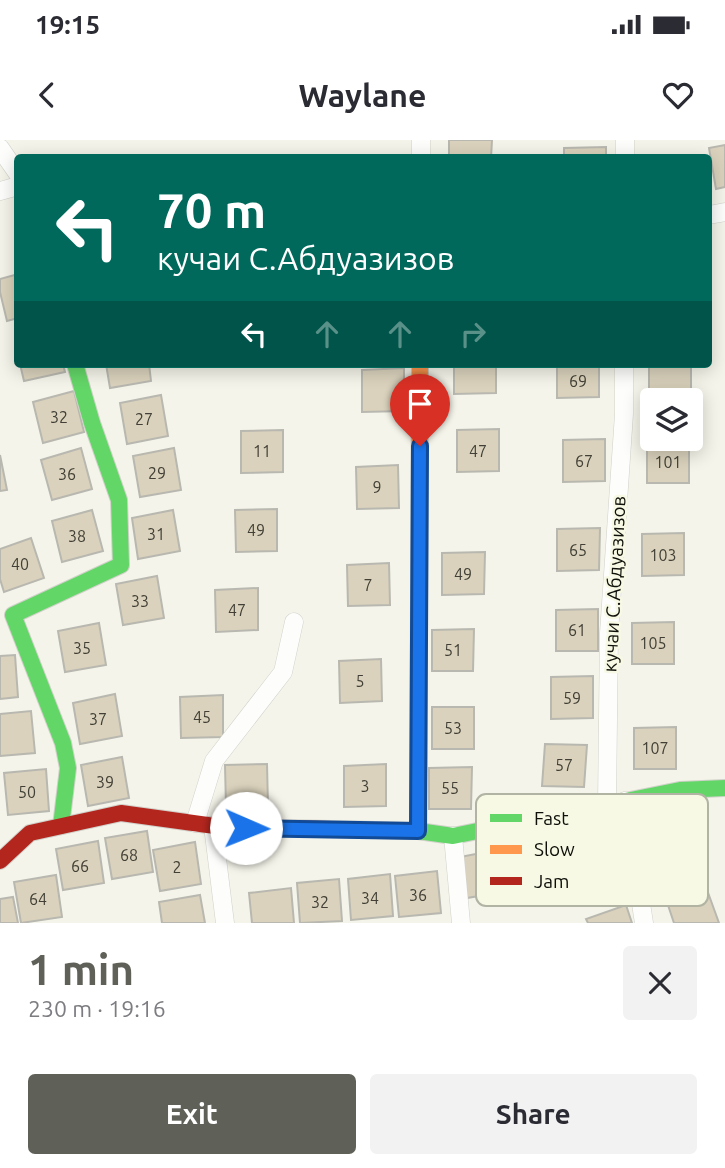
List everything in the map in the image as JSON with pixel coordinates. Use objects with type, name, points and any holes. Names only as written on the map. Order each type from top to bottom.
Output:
[{"type":"street","points":[[0,148],[14,168]]},
{"type":"street","points":[[61,826],[68,768],[63,743],[13,615],[121,565],[118,500],[76,368]]},
{"type":"street","points":[[418,831],[420,368]]},
{"type":"street","name":"кучаи С.Абдуазизов","points":[[616,794],[609,634],[624,414],[624,368]]},
{"type":"street","points":[[195,823],[214,761],[283,672],[294,622]]},
{"type":"street","points":[[660,794],[680,790],[725,788]]},
{"type":"street","points":[[0,861],[30,832],[121,813],[213,826],[418,831],[453,836],[476,831]]},
{"type":"street","points":[[213,826],[225,923]]},
{"type":"street","points":[[453,836],[461,923]]},
{"type":"building","points":[[449,140],[492,140],[491,154],[449,154]]},
{"type":"building","points":[[725,145],[725,187],[716,189],[709,148]]},
{"type":"building","points":[[606,147],[606,154],[564,154],[564,148]]},
{"type":"building","points":[[14,275],[14,319],[7,321],[0,292],[0,279]]},
{"type":"building","points":[[21,368],[64,368],[65,372],[24,381]]},
{"type":"building","points":[[107,368],[149,368],[151,381],[110,388]]},
{"type":"building","points":[[404,368],[404,411],[362,412],[362,370]]},
{"type":"building","points":[[454,368],[496,368],[496,393],[454,394]]},
{"type":"building","points":[[557,368],[599,368],[599,397],[557,398]]},
{"type":"building","points":[[649,368],[691,368],[691,388],[649,388]]},
{"type":"building","points":[[74,391],[84,432],[43,443],[33,402]]},
{"type":"building","points":[[161,395],[168,436],[127,444],[120,403]]},
{"type":"building","points":[[499,429],[499,471],[457,472],[457,430]]},
{"type":"building","points":[[283,430],[283,472],[241,473],[241,431]]},
{"type":"building","points":[[605,439],[605,481],[563,482],[563,440]]},
{"type":"building","points":[[81,448],[92,489],[52,500],[41,460]]},
{"type":"building","points":[[174,448],[181,490],[140,497],[133,456]]},
{"type":"building","points":[[647,451],[689,451],[689,483],[647,483]]},
{"type":"building","points":[[0,455],[7,490],[0,491]]},
{"type":"building","points":[[398,465],[399,508],[357,509],[356,467]]},
{"type":"building","points":[[277,509],[277,551],[236,552],[235,510]]},
{"type":"building","points":[[92,510],[103,551],[62,562],[52,521]]},
{"type":"building","points":[[173,510],[180,551],[138,559],[132,518]]},
{"type":"building","points":[[600,528],[599,570],[557,571],[557,529]]},
{"type":"building","points":[[684,533],[684,575],[642,576],[642,534]]},
{"type":"building","points":[[31,538],[44,578],[4,592],[0,579],[0,549]]},
{"type":"building","points":[[485,552],[484,594],[442,595],[442,553]]},
{"type":"building","points":[[389,563],[390,605],[348,606],[347,565]]},
{"type":"building","points":[[157,576],[164,618],[123,625],[116,584]]},
{"type":"building","points":[[258,588],[258,630],[216,632],[215,590]]},
{"type":"building","points":[[598,609],[598,651],[556,651],[556,610]]},
{"type":"building","points":[[674,622],[674,664],[632,664],[632,623]]},
{"type":"building","points":[[99,623],[106,665],[65,672],[58,631]]},
{"type":"building","points":[[474,629],[473,671],[432,671],[432,630]]},
{"type":"building","points":[[15,655],[18,697],[0,699],[0,656]]},
{"type":"building","points":[[381,659],[382,701],[340,703],[339,661]]},
{"type":"building","points":[[593,676],[593,718],[551,719],[551,677]]},
{"type":"building","points":[[115,694],[122,736],[80,744],[73,703]]},
{"type":"building","points":[[223,695],[223,737],[181,738],[180,697]]},
{"type":"building","points":[[432,707],[474,707],[474,749],[432,749]]},
{"type":"building","points":[[31,711],[35,753],[0,756],[0,714]]},
{"type":"building","points":[[676,727],[676,769],[634,769],[634,728]]},
{"type":"building","points":[[545,744],[587,745],[584,787],[542,786]]},
{"type":"building","points":[[122,757],[129,798],[88,806],[81,765]]},
{"type":"building","points":[[267,764],[268,806],[226,807],[225,765]]},
{"type":"building","points":[[386,764],[386,806],[344,807],[344,766]]},
{"type":"building","points":[[472,767],[471,809],[429,809],[429,768]]},
{"type":"building","points":[[46,769],[49,811],[8,815],[4,773]]},
{"type":"building","points":[[147,831],[153,872],[112,879],[105,838]]},
{"type":"building","points":[[98,841],[104,883],[63,890],[56,849]]},
{"type":"building","points":[[195,842],[201,884],[160,891],[153,850]]},
{"type":"building","points":[[476,854],[476,896],[467,898],[460,857]]},
{"type":"building","points":[[437,871],[441,913],[399,917],[395,876]]},
{"type":"building","points":[[390,874],[393,916],[351,920],[348,879]]},
{"type":"building","points":[[56,875],[62,917],[21,923],[14,882]]},
{"type":"building","points":[[339,879],[342,921],[300,923],[297,883]]},
{"type":"building","points":[[291,888],[294,923],[252,923],[249,893]]},
{"type":"building","points":[[708,893],[719,923],[674,923],[668,906],[708,906]]},
{"type":"building","points":[[200,895],[205,923],[162,923],[159,902]]},
{"type":"building","points":[[13,897],[18,923],[0,923],[0,899]]},
{"type":"building","points":[[626,906],[632,923],[588,923],[586,919]]},
{"type":"traffic: fast","points":[[61,826],[68,768],[63,743],[13,615],[121,565],[119,500],[76,368]]},
{"type":"traffic: fast","points":[[660,794],[680,790],[725,788]]},
{"type":"traffic: fast","points":[[332,829],[418,831],[453,836],[476,831]]},
{"type":"traffic: slow","points":[[418,831],[420,368]]},
{"type":"traffic: jam","points":[[0,861],[30,833],[121,813],[222,827],[332,829]]},
{"type":"route","points":[[246,828],[418,831],[420,446]]}]
